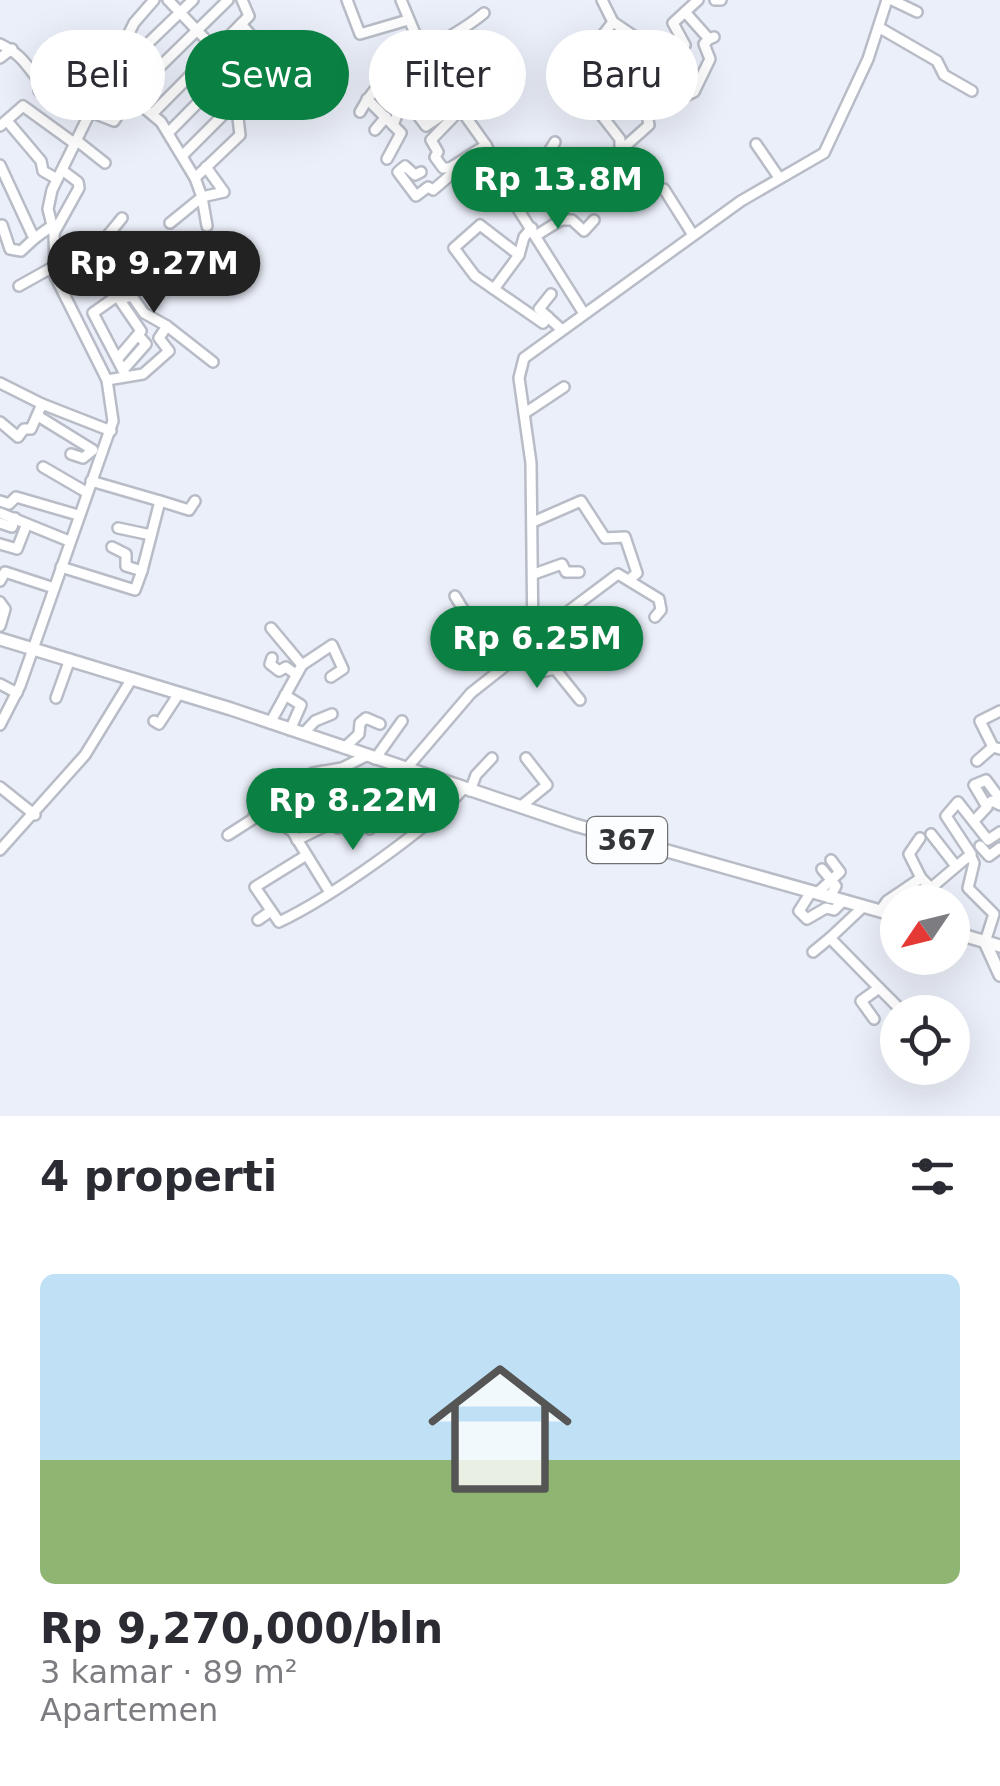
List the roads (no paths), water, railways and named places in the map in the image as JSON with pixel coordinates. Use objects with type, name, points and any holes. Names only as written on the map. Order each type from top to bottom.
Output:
[{"type":"main road","name":"367","points":[[0,639],[411,768],[520,807],[880,911]]},
{"type":"main road","points":[[978,936],[1000,946]]},
{"type":"main road","points":[[978,936],[1000,975]]},
{"type":"street","points":[[130,30],[154,0]]},
{"type":"street","points":[[168,0],[198,30],[228,0]]},
{"type":"street","points":[[161,30],[193,0]]},
{"type":"street","points":[[235,30],[250,14],[242,0]]},
{"type":"street","points":[[347,0],[360,34],[408,20]]},
{"type":"street","points":[[401,0],[412,30]]},
{"type":"street","points":[[602,0],[613,22],[670,61],[685,46],[672,25],[698,0]]},
{"type":"street","points":[[370,830],[406,791],[411,768],[471,693],[533,644],[533,522],[519,378],[522,362],[561,329],[693,235],[778,176],[827,150],[890,0],[917,12]]},
{"type":"street","points":[[461,30],[484,12]]},
{"type":"street","points":[[561,220],[562,206],[649,125],[647,114],[694,92],[710,60],[704,45],[711,38],[685,12]]},
{"type":"street","points":[[613,22],[578,66],[594,84],[592,92],[601,101],[598,112],[618,134],[626,168],[643,171],[656,188],[664,189],[693,235]]},
{"type":"street","points":[[134,23],[141,30]]},
{"type":"street","points":[[241,24],[246,30]]},
{"type":"street","points":[[880,28],[937,61],[944,74],[972,90]]},
{"type":"street","points":[[165,62],[185,43]]},
{"type":"street","points":[[0,44],[30,64]]},
{"type":"street","points":[[0,58],[12,49]]},
{"type":"street","points":[[165,101],[185,80]]},
{"type":"street","points":[[360,112],[369,97]]},
{"type":"street","points":[[367,99],[401,134],[387,159]]},
{"type":"street","points":[[24,219],[1,223],[10,249],[21,251],[35,238],[54,229],[78,182],[43,171],[42,162],[3,122],[22,106],[105,164]]},
{"type":"street","points":[[168,132],[185,115]]},
{"type":"street","points":[[0,725],[16,693],[86,492],[112,431],[108,380],[54,273],[54,229],[48,209],[59,174],[87,120]]},
{"type":"street","points":[[157,120],[195,178],[207,226]]},
{"type":"street","points":[[182,155],[218,120]]},
{"type":"street","points":[[195,178],[240,135],[239,120]]},
{"type":"street","points":[[442,120],[430,140],[443,168],[450,168],[486,144]]},
{"type":"street","points":[[467,120],[486,144],[513,200],[584,312]]},
{"type":"street","points":[[375,130],[390,121]]},
{"type":"street","points":[[756,144],[778,176]]},
{"type":"street","points":[[513,200],[554,147],[579,189]]},
{"type":"street","points":[[421,172],[414,175],[405,166],[398,172],[416,196],[428,187],[433,190],[452,173],[450,168]]},
{"type":"street","points":[[170,222],[202,197],[224,192],[206,167]]},
{"type":"street","points":[[2,172],[35,238]]},
{"type":"street","points":[[19,286],[86,263],[122,218]]},
{"type":"street","points":[[494,289],[535,232],[561,220],[572,220],[584,231],[594,220]]},
{"type":"street","points":[[519,255],[480,225],[454,247],[476,276],[543,323],[548,317]]},
{"type":"street","points":[[551,294],[539,309],[561,329]]},
{"type":"street","points":[[124,373],[120,357],[93,312],[132,296],[144,313],[213,362]]},
{"type":"street","points":[[120,299],[140,330],[120,357]]},
{"type":"street","points":[[108,380],[124,373],[144,374],[169,351],[160,338],[167,326]]},
{"type":"street","points":[[124,373],[146,344],[138,336]]},
{"type":"street","points":[[0,383],[112,431]]},
{"type":"street","points":[[525,413],[564,387]]},
{"type":"street","points":[[0,422],[18,437],[24,429],[31,429],[42,404]]},
{"type":"street","points":[[38,416],[92,447],[92,453]]},
{"type":"street","points":[[92,453],[102,460]]},
{"type":"street","points":[[72,454],[84,458],[92,453]]},
{"type":"street","points":[[43,467],[86,492]]},
{"type":"street","points":[[91,481],[190,510],[195,501]]},
{"type":"street","points":[[0,502],[9,504],[16,496],[78,515]]},
{"type":"street","points":[[533,522],[580,500],[604,538],[624,537],[637,573],[629,580]]},
{"type":"street","points":[[61,567],[134,590],[160,502]]},
{"type":"street","points":[[0,513],[70,541]]},
{"type":"street","points":[[0,523],[12,527],[16,518]]},
{"type":"street","points":[[0,544],[17,549],[26,526]]},
{"type":"street","points":[[118,528],[152,535]]},
{"type":"street","points":[[112,547],[126,554],[126,566],[142,572]]},
{"type":"street","points":[[534,574],[562,564],[566,572],[580,572]]},
{"type":"street","points":[[0,581],[5,572],[54,588]]},
{"type":"street","points":[[535,632],[562,621],[562,616],[618,574],[658,598],[661,610],[655,617]]},
{"type":"street","points":[[456,596],[500,670]]},
{"type":"street","points":[[0,602],[6,609],[0,626]]},
{"type":"street","points":[[271,628],[298,669]]},
{"type":"street","points":[[270,723],[298,669],[332,645],[343,668],[330,677]]},
{"type":"street","points":[[523,654],[541,672],[554,669],[580,700]]},
{"type":"street","points":[[272,658],[270,664],[278,671],[286,667],[298,669]]},
{"type":"street","points":[[56,698],[70,659]]},
{"type":"street","points":[[0,850],[35,815],[99,737],[131,680]]},
{"type":"street","points":[[0,684],[16,693]]},
{"type":"street","points":[[285,694],[301,705],[290,730]]},
{"type":"street","points":[[154,720],[159,724],[178,695]]},
{"type":"street","points":[[977,760],[996,748],[980,720],[1000,711]]},
{"type":"street","points":[[303,734],[315,721],[332,714]]},
{"type":"street","points":[[360,753],[364,720],[380,724]]},
{"type":"street","points":[[228,835],[250,822],[260,794],[288,788],[360,753],[402,721]]},
{"type":"street","points":[[305,856],[255,887],[281,922],[433,818],[467,790],[492,758]]},
{"type":"street","points":[[520,807],[547,785],[526,758]]},
{"type":"street","points":[[324,771],[341,805]]},
{"type":"street","points":[[986,805],[975,784],[986,780],[999,801]]},
{"type":"street","points":[[0,787],[35,815]]},
{"type":"street","points":[[974,821],[986,805],[999,801]]},
{"type":"street","points":[[978,936],[994,917],[968,888],[974,864],[946,816],[958,802],[974,821],[989,856],[1000,848]]},
{"type":"street","points":[[270,804],[274,822],[280,819],[297,840],[328,891]]},
{"type":"street","points":[[297,840],[332,822],[337,828],[347,824]]},
{"type":"street","points":[[920,838],[910,854],[931,888],[1000,832]]},
{"type":"street","points":[[932,834],[956,866]]},
{"type":"street","points":[[830,860],[840,872],[832,879]]},
{"type":"street","points":[[822,870],[836,886],[799,911],[807,919],[826,908],[834,910],[843,901]]},
{"type":"street","points":[[911,885],[922,878]]},
{"type":"street","points":[[813,952],[864,906]]},
{"type":"street","points":[[258,920],[271,911]]},
{"type":"street","points":[[830,938],[886,995]]},
{"type":"street","points":[[874,1019],[858,997],[879,988]]}]
